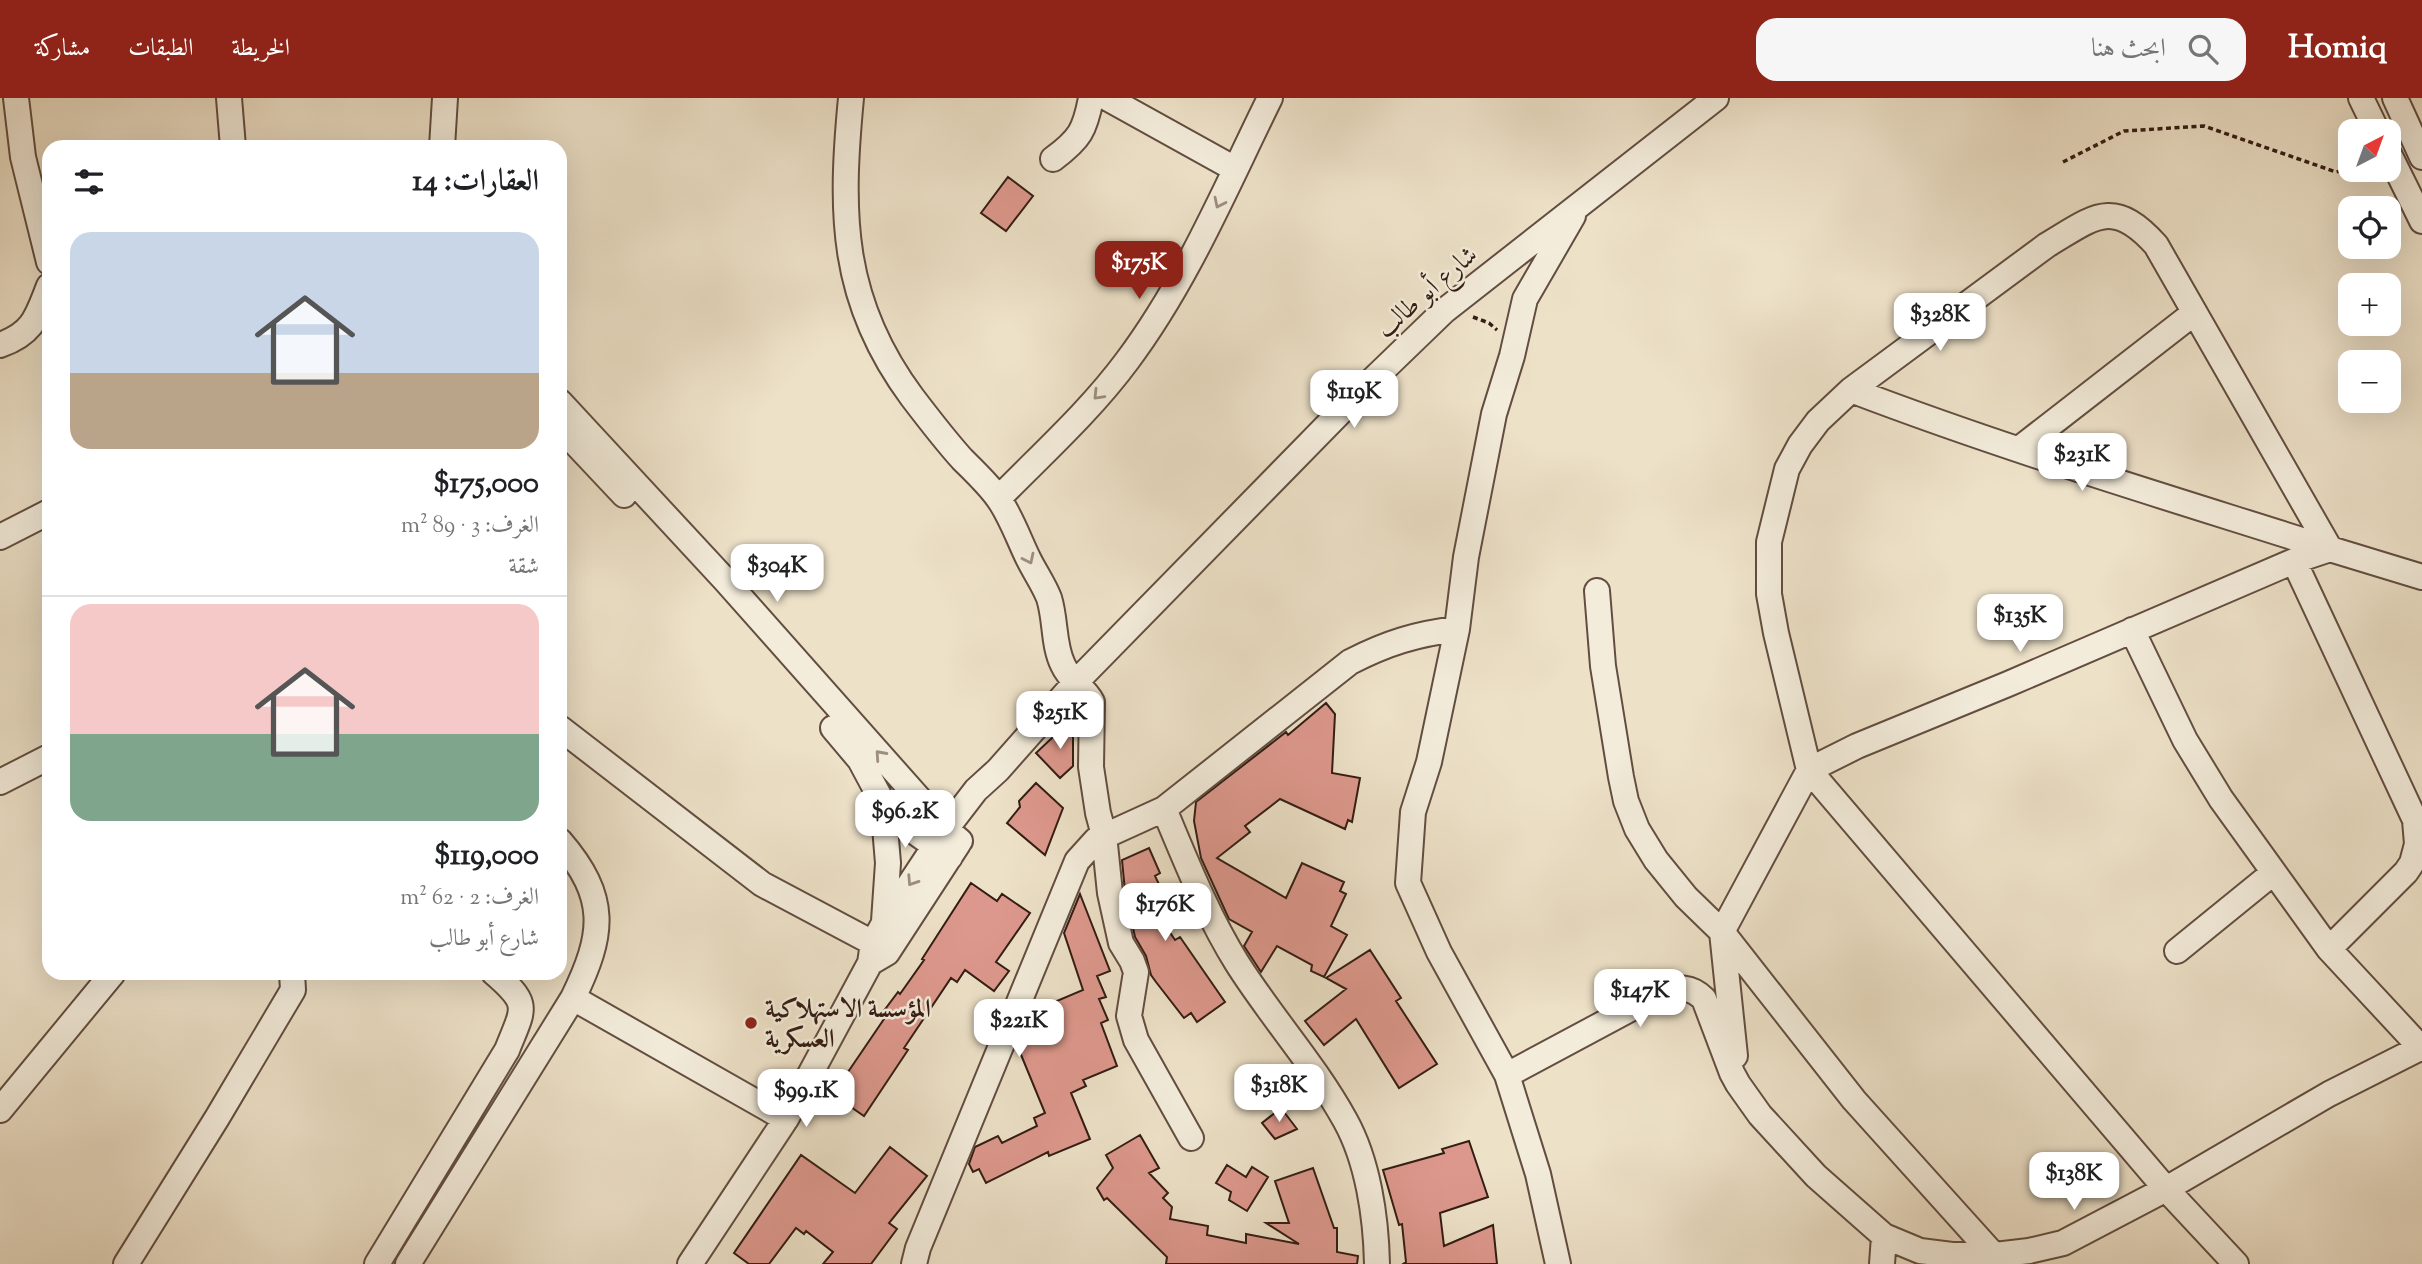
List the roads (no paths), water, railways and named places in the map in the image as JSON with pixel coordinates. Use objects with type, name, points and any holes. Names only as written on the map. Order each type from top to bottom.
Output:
[{"type":"street","points":[[16,98],[12,159],[42,243]]},
{"type":"street","points":[[229,98],[232,140]]},
{"type":"street","points":[[443,140],[446,98]]},
{"type":"street","points":[[456,140],[457,98]]},
{"type":"street","points":[[851,98],[844,198],[852,269],[863,308],[878,345],[906,388],[949,444],[999,498],[1048,597],[1058,653],[1064,668],[1092,702],[1091,767],[1104,835],[1110,893],[1121,943],[1136,972],[1129,1016],[1136,1040],[1191,1138]]},
{"type":"street","points":[[1054,159],[1083,132],[1091,98]]},
{"type":"street","points":[[1107,98],[1236,169]]},
{"type":"street","points":[[999,498],[1109,384],[1127,361],[1173,290],[1270,98]]},
{"type":"street","name":"شارع أبو طالب","points":[[690,1264],[786,1119],[876,943],[948,843],[987,798],[998,770],[1074,683],[1444,310],[1716,98]]},
{"type":"street","points":[[2361,98],[2371,119]]},
{"type":"street","points":[[2395,98],[2419,141]]},
{"type":"street","points":[[2401,178],[2422,221]]},
{"type":"street","points":[[1558,1264],[1538,1174],[1507,1075],[1439,952],[1408,883],[1413,812],[1429,762],[1457,629],[1466,557],[1494,414],[1512,356],[1525,299],[1578,206]]},
{"type":"street","points":[[2236,1264],[2166,1189],[1809,770],[1769,594],[1769,542],[1787,469],[1800,445],[1818,421],[1852,390],[2047,245],[2081,225],[2116,215],[2130,220],[2155,245],[2330,549]]},
{"type":"street","points":[[0,345],[27,330],[37,318],[42,305]]},
{"type":"street","points":[[2019,449],[2194,313]]},
{"type":"street","points":[[1852,390],[2019,449],[2422,577]]},
{"type":"street","points":[[567,410],[725,580],[948,843]]},
{"type":"street","points":[[567,435],[713,591],[853,751],[883,803],[909,828],[948,843]]},
{"type":"street","points":[[0,537],[42,516]]},
{"type":"street","points":[[1738,1084],[1723,932],[1809,770],[1857,746],[2294,561],[2330,549]]},
{"type":"street","points":[[2294,561],[2415,820],[2417,833],[2415,854],[2406,872],[2329,949]]},
{"type":"street","points":[[1597,592],[1604,666],[1626,801],[1637,829],[1656,860],[1686,897],[1723,932],[1854,1100],[1999,1260]]},
{"type":"street","points":[[914,1264],[982,1087],[1077,861],[1104,835],[1164,809],[1350,662],[1381,646],[1405,638],[1457,629]]},
{"type":"street","points":[[1507,1075],[1662,992],[1685,988],[1695,990],[1704,999],[1738,1084],[1759,1115],[1816,1176],[1884,1236],[1920,1251],[1999,1260],[2063,1242],[2166,1189],[2329,1094],[2421,1048],[2329,949],[2221,799],[2185,740],[2132,630]]},
{"type":"street","points":[[567,733],[762,884],[876,943],[888,863],[883,803]]},
{"type":"street","points":[[0,782],[42,761]]},
{"type":"street","points":[[1164,809],[1207,908],[1235,961],[1301,1050],[1346,1121],[1368,1187],[1377,1264]]},
{"type":"street","name":"شارع أبو طالب","points":[[876,943],[887,953],[948,843]]},
{"type":"street","points":[[408,1264],[573,998],[586,972],[596,937],[596,906],[584,874],[567,851]]},
{"type":"street","points":[[2178,951],[2273,873]]},
{"type":"street","points":[[0,1110],[107,980]]},
{"type":"street","points":[[126,1264],[293,990],[292,980]]},
{"type":"street","points":[[377,1264],[507,1050],[520,1017],[520,999],[502,980]]},
{"type":"street","points":[[573,998],[786,1119]]},
{"type":"street","points":[[1882,1264],[1884,1236]]},
{"type":"place","name":"المؤسسة الاستهلاكية العسكرية","points":[[751,1023]]}]
